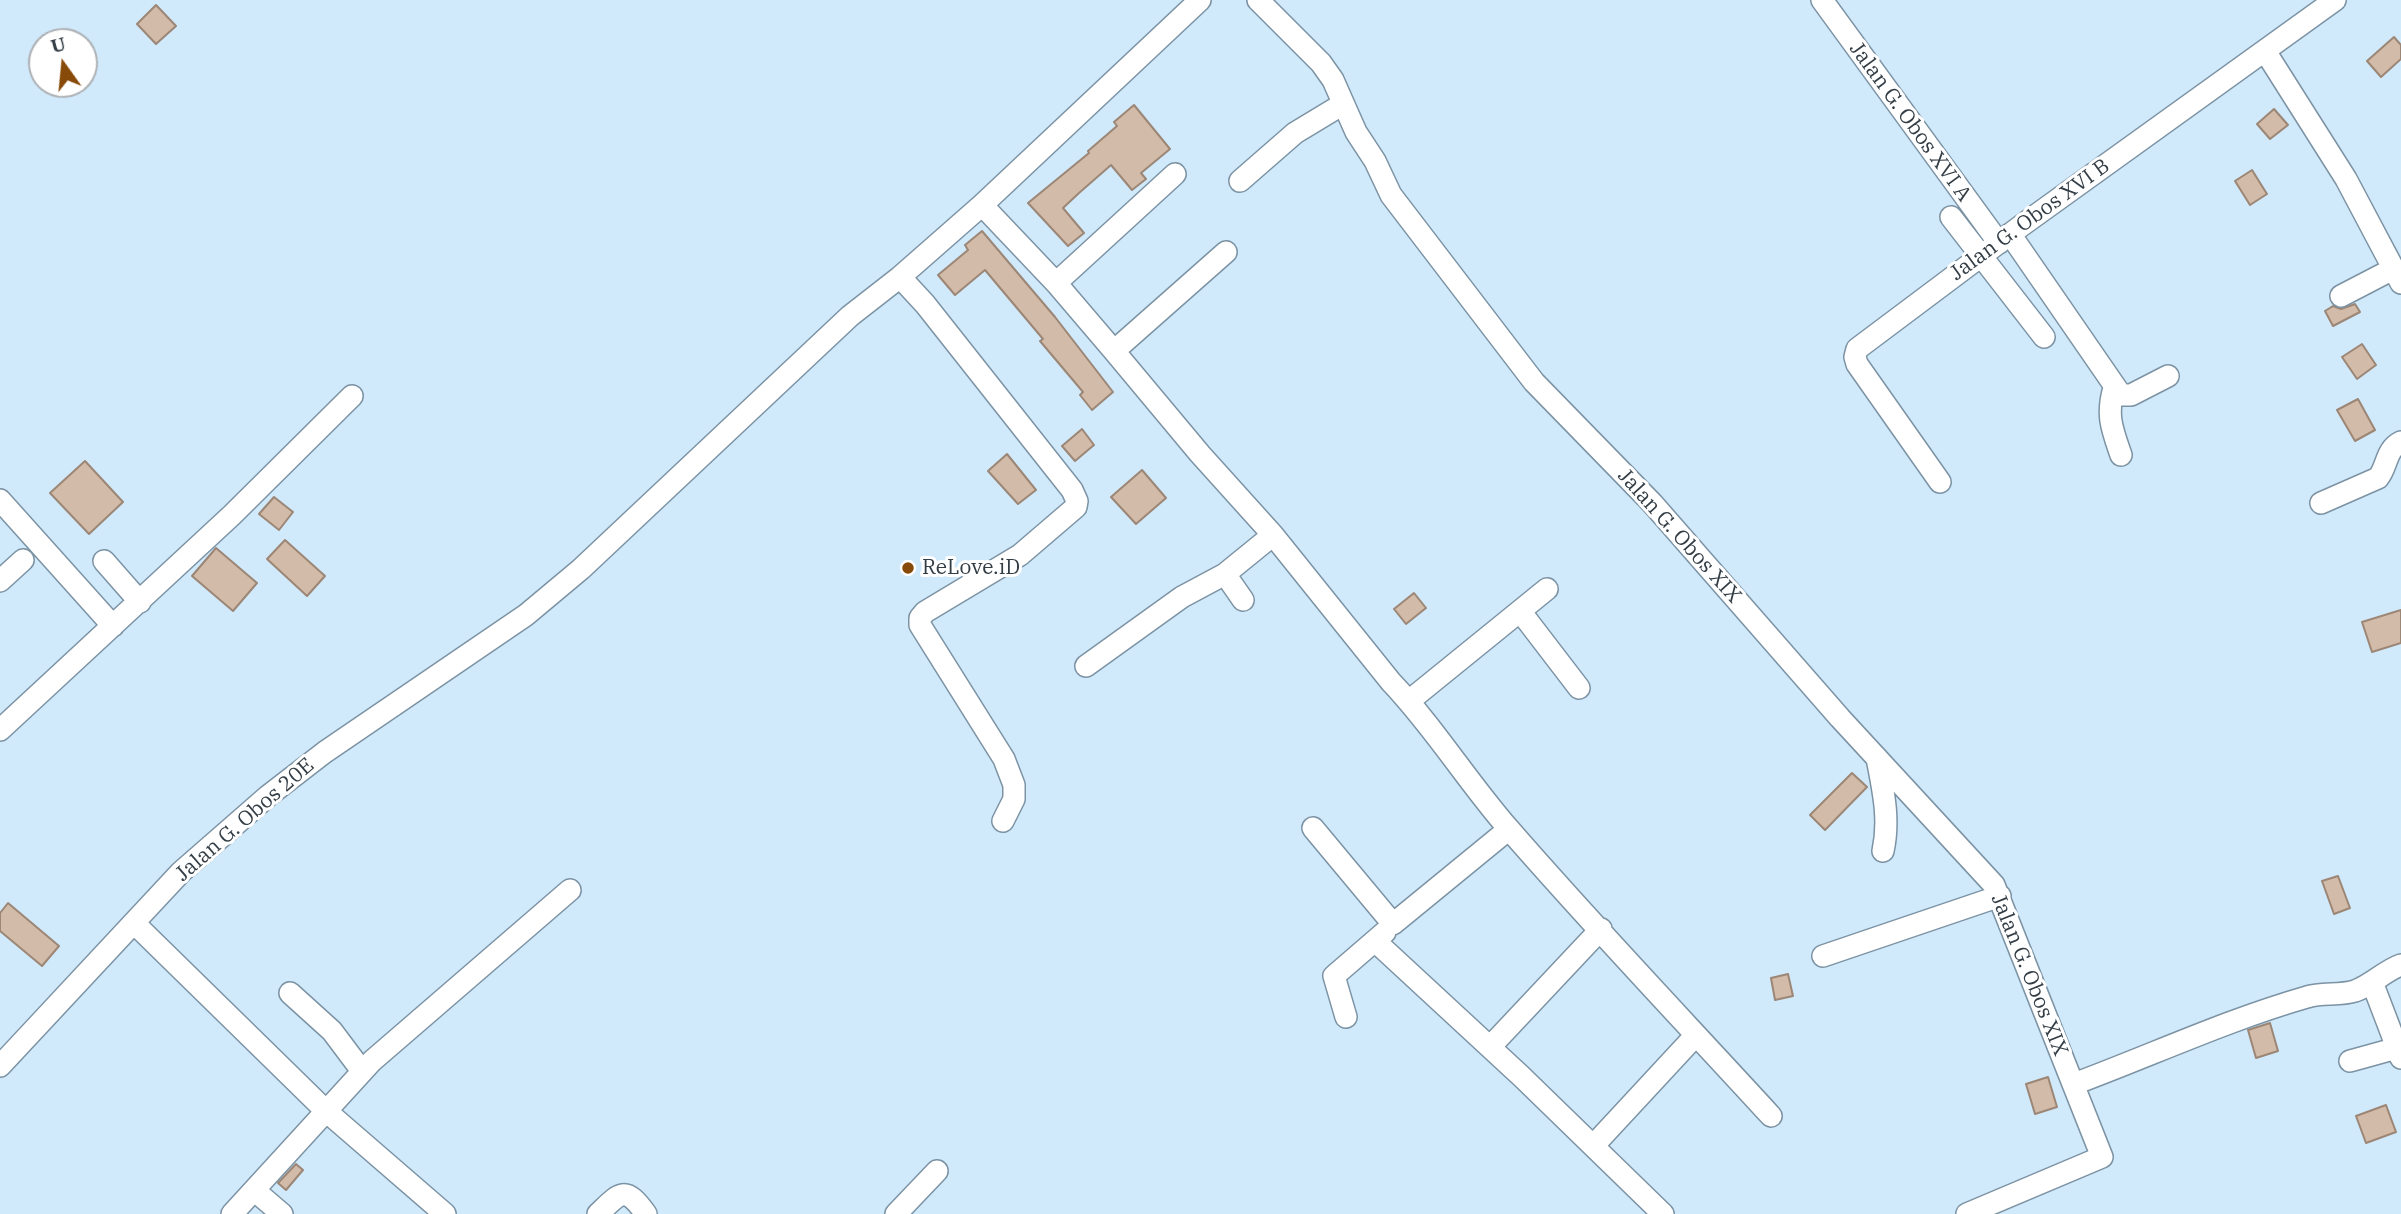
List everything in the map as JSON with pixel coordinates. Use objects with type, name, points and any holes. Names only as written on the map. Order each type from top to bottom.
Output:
[{"type":"street","name":"Jalan G. Obos 20E","points":[[0,1066],[181,872],[268,796],[325,752],[526,615],[634,521],[850,316],[900,277],[982,205],[1200,0]]},
{"type":"street","name":"Jalan G. Obos XIX","points":[[1258,0],[1321,63],[1333,80],[1391,195],[1534,382],[1652,503],[1877,758],[1986,876],[2000,896],[2102,1157],[1967,1214]]},
{"type":"street","name":"Jalan G. Obos XVI A","points":[[1822,0],[2083,338],[2114,388]]},
{"type":"street","name":"Jalan G. Obos XVI B","points":[[1940,482],[1857,364],[1857,349],[2004,239],[2336,0]]},
{"type":"street","points":[[2265,51],[2346,179],[2397,276],[2341,296]]},
{"type":"street","points":[[1240,181],[1295,133],[1343,104]]},
{"type":"street","points":[[1056,283],[1175,174]]},
{"type":"street","points":[[982,205],[1056,283],[1200,454],[1273,535],[1409,701],[1509,829],[1771,1116]]},
{"type":"street","points":[[1951,217],[2044,337]]},
{"type":"street","points":[[1114,351],[1226,252]]},
{"type":"street","points":[[900,277],[925,304],[1049,460],[1077,501],[1076,507],[1020,555],[925,612],[920,618],[920,625],[1011,776],[1014,799],[1003,821]]},
{"type":"street","points":[[2121,455],[2108,407],[2114,388],[2121,395],[2131,396],[2168,376]]},
{"type":"street","points":[[0,730],[232,515],[352,396]]},
{"type":"street","points":[[2321,503],[2382,475],[2389,452],[2401,442]]},
{"type":"street","points":[[0,500],[113,626]]},
{"type":"street","points":[[1086,666],[1182,597],[1225,574],[1273,535]]},
{"type":"street","points":[[0,581],[23,560]]},
{"type":"street","points":[[104,561],[139,601]]},
{"type":"street","points":[[1225,574],[1243,600]]},
{"type":"street","points":[[1409,701],[1548,589]]},
{"type":"street","points":[[1520,611],[1579,688]]},
{"type":"street","points":[[1877,758],[1887,814],[1888,832],[1883,852]]},
{"type":"street","points":[[1313,828],[1393,924]]},
{"type":"street","points":[[1346,1017],[1334,976],[1509,829]]},
{"type":"street","points":[[232,1214],[362,1071],[423,1015],[570,890]]},
{"type":"street","points":[[1823,956],[2000,896]]},
{"type":"street","points":[[134,923],[326,1111],[445,1214]]},
{"type":"street","points":[[1490,1046],[1601,929]]},
{"type":"street","points":[[1375,941],[1490,1046],[1663,1214]]},
{"type":"street","points":[[2074,1084],[2227,1024],[2310,996],[2350,993],[2372,982],[2389,969],[2401,965]]},
{"type":"street","points":[[2350,1061],[2398,1042],[2372,982]]},
{"type":"street","points":[[290,993],[332,1031],[362,1071]]},
{"type":"street","points":[[1594,1145],[1696,1035]]},
{"type":"street","points":[[896,1214],[937,1171]]},
{"type":"street","points":[[254,1190],[282,1214]]},
{"type":"street","points":[[598,1214],[624,1193],[630,1195],[646,1214]]},
{"type":"building","points":[[156,5],[176,26],[156,44],[137,24]]},
{"type":"building","points":[[2394,37],[2401,45],[2401,59],[2381,77],[2367,61]]},
{"type":"building","points":[[1134,105],[1170,149],[1141,173],[1146,179],[1132,190],[1111,165],[1063,208],[1084,233],[1068,246],[1028,203],[1089,153],[1088,151],[1117,126],[1114,122]]},
{"type":"building","points":[[2274,109],[2288,125],[2270,139],[2257,124]]},
{"type":"building","points":[[2252,170],[2267,194],[2250,205],[2235,181]]},
{"type":"building","points":[[982,231],[1055,317],[1113,392],[1092,410],[1080,395],[1083,392],[1040,341],[1043,339],[985,270],[955,295],[938,275],[968,250],[965,245]]},
{"type":"building","points":[[2355,304],[2360,312],[2333,326],[2325,311],[2333,306],[2341,309]]},
{"type":"building","points":[[2362,344],[2376,365],[2357,379],[2342,357]]},
{"type":"building","points":[[2358,399],[2375,430],[2355,441],[2337,410]]},
{"type":"building","points":[[1082,429],[1094,445],[1075,461],[1062,446]]},
{"type":"building","points":[[1007,454],[1036,490],[1018,504],[988,471]]},
{"type":"building","points":[[85,461],[123,502],[89,534],[50,493]]},
{"type":"building","points":[[1142,470],[1166,498],[1136,524],[1111,497]]},
{"type":"building","points":[[274,497],[293,512],[279,530],[259,514]]},
{"type":"building","points":[[285,540],[325,576],[307,596],[267,559]]},
{"type":"building","points":[[216,548],[257,583],[233,611],[192,576]]},
{"type":"building","points":[[1414,593],[1426,608],[1406,624],[1394,609]]},
{"type":"building","points":[[2401,610],[2401,643],[2372,652],[2362,622]]},
{"type":"building","points":[[1852,773],[1867,787],[1825,830],[1810,815]]},
{"type":"building","points":[[2338,876],[2350,908],[2334,914],[2322,881]]},
{"type":"building","points":[[8,903],[59,946],[42,966],[0,931],[0,913]]},
{"type":"building","points":[[1788,974],[1793,996],[1775,1000],[1771,978]]},
{"type":"building","points":[[2270,1023],[2278,1051],[2256,1058],[2248,1030]]},
{"type":"building","points":[[2048,1077],[2057,1107],[2035,1114],[2026,1084]]},
{"type":"building","points":[[2386,1105],[2396,1132],[2366,1143],[2356,1116]]},
{"type":"building","points":[[296,1164],[303,1170],[286,1190],[278,1183]]},
{"type":"place","name":"ReLove.iD","points":[[908,568]]}]
